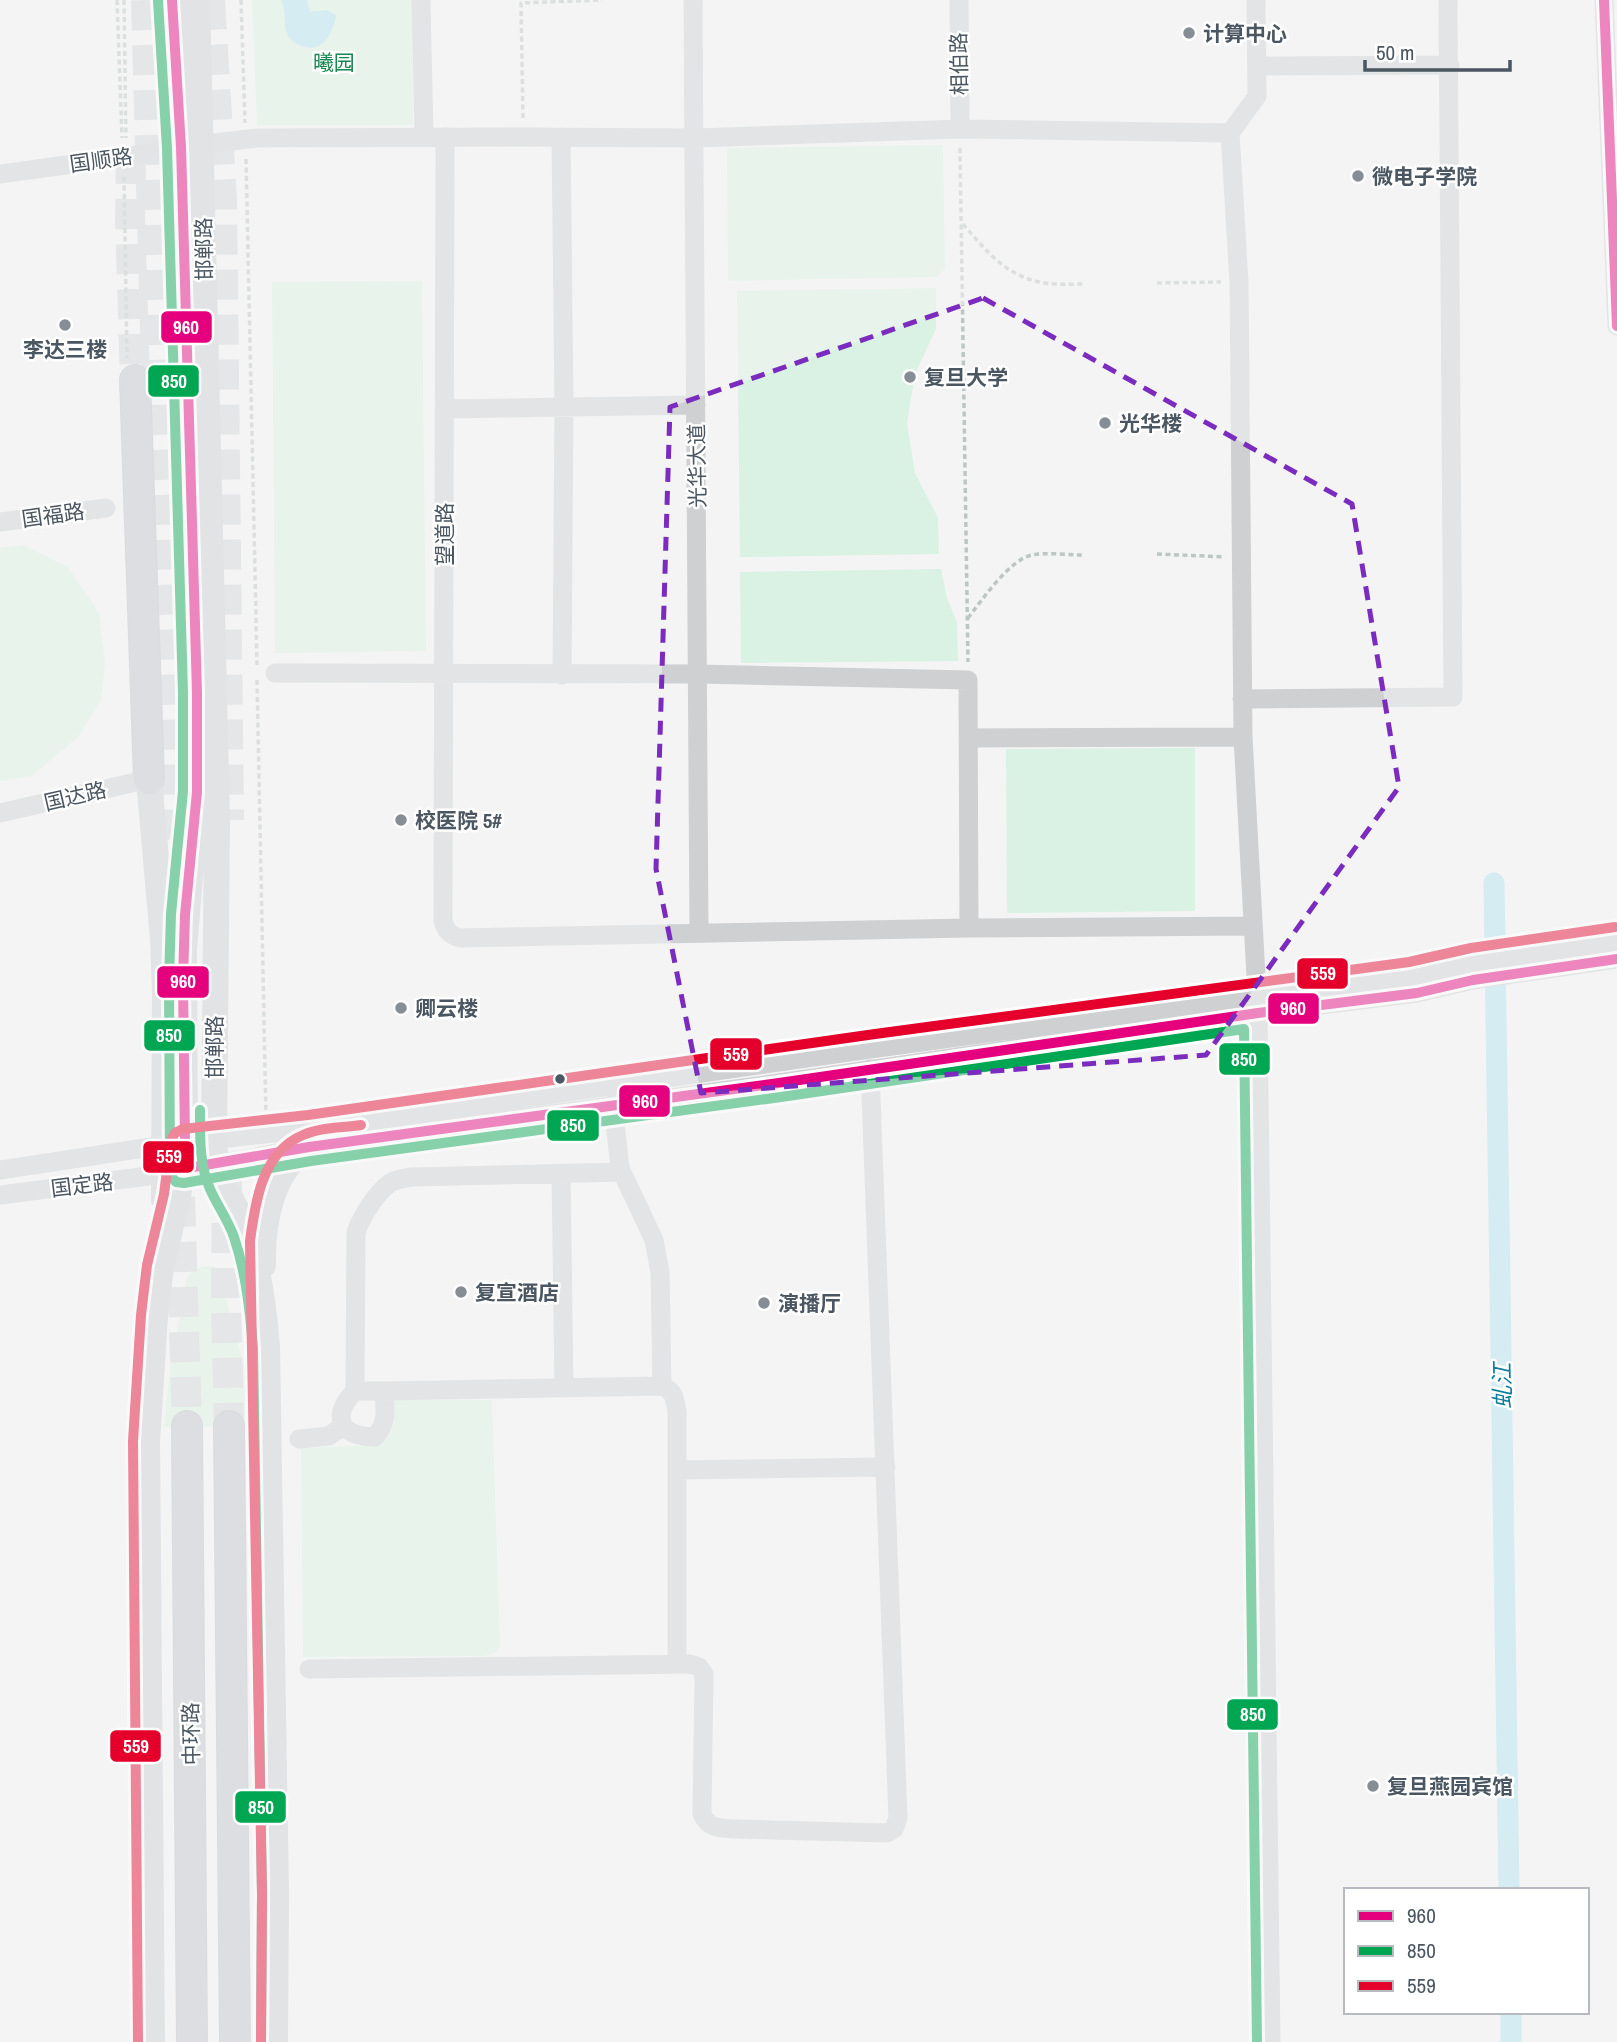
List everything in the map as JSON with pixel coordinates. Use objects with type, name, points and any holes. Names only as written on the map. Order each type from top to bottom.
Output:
[{"type":"highway","points":[[135,380],[149,779]]},
{"type":"highway","name":"中环路","points":[[187,1426],[192,2042]]},
{"type":"highway","name":"中环路","points":[[229,1426],[235,2042]]},
{"type":"main road","name":"邯郸路","points":[[172,0],[191,146],[217,818],[214,1152],[222,1183],[239,1212],[256,1262],[264,1305],[268,1375],[276,1894],[275,2042]]},
{"type":"main road","name":"邯郸路","points":[[152,2042],[146,1442],[155,1316],[174,1157],[184,949],[197,792],[191,146],[197,0]]},
{"type":"main road","name":"邯郸路","points":[[149,779],[163,939],[174,1157]]},
{"type":"main road","points":[[264,1305],[262,1260],[276,1186],[291,1160],[309,1147]]},
{"type":"street","points":[[421,0],[424,137]]},
{"type":"street","name":"光华大道","points":[[693,0],[699,933]]},
{"type":"street","name":"相伯路","points":[[958,0],[960,129]]},
{"type":"street","points":[[1256,0],[1257,96],[1230,133],[1239,282],[1243,737],[1257,1005],[1271,2042]]},
{"type":"street","points":[[1242,699],[1453,697],[1448,0]]},
{"type":"street","points":[[1604,0],[1617,326]]},
{"type":"street","points":[[1256,66],[1450,65]]},
{"type":"street","name":"国顺路","points":[[0,174],[245,140],[523,136],[694,138],[960,129],[1230,133]]},
{"type":"street","points":[[561,136],[564,406],[562,675]]},
{"type":"street","name":"望道路","points":[[445,137],[443,921],[451,935],[460,937],[699,933]]},
{"type":"street","points":[[444,409],[696,405]]},
{"type":"street","name":"国福路","points":[[0,522],[106,508]]},
{"type":"street","points":[[266,676],[445,673],[699,674],[968,680],[969,928]]},
{"type":"street","points":[[969,738],[1243,737]]},
{"type":"street","name":"国达路","points":[[0,813],[149,779]]},
{"type":"street","points":[[699,933],[1252,926]]},
{"type":"street","name":"国定路","points":[[1528,964],[1617,941]]},
{"type":"street","name":"国定路","points":[[214,1152],[267,1134],[1257,1005],[1418,993],[1473,971],[1528,964],[1617,959]]},
{"type":"street","name":"国定路","points":[[0,1170],[309,1147],[870,1069],[1257,1005]]},
{"type":"street","points":[[309,1669],[677,1662],[699,1667],[704,1674],[702,1814],[705,1821],[714,1827],[738,1829],[887,1833],[894,1829],[898,1818],[870,1069]]},
{"type":"street","points":[[613,1104],[617,1153],[622,1172],[654,1240],[660,1272],[663,1386]]},
{"type":"street","name":"国定路","points":[[0,1195],[174,1157]]},
{"type":"street","points":[[384,1391],[386,1418],[382,1429],[374,1437],[351,1433],[343,1426],[340,1417],[342,1408],[355,1391],[356,1232],[376,1198],[389,1184],[412,1177],[622,1172]]},
{"type":"street","points":[[561,1174],[564,1388]]},
{"type":"street","points":[[355,1391],[663,1386],[670,1389],[677,1412],[677,1662]]},
{"type":"street","points":[[299,1440],[329,1436],[343,1426]]},
{"type":"street","points":[[677,1470],[886,1466]]},
{"type":"path","points":[[124,0],[127,123],[124,157]]},
{"type":"path","points":[[241,0],[257,665]]},
{"type":"path","points":[[523,136],[521,2],[602,0]]},
{"type":"path","points":[[960,129],[968,680]]},
{"type":"path","points":[[961,222],[991,257],[1018,276],[1046,284],[1084,284]]},
{"type":"path","points":[[1157,282],[1239,282]]},
{"type":"path","points":[[1157,554],[1241,557]]},
{"type":"path","points":[[967,619],[995,584],[1020,560],[1031,555],[1083,555]]},
{"type":"path","points":[[266,676],[267,1134]]},
{"type":"highlighted area","points":[[983,298],[1352,504],[1399,787],[1206,1055],[701,1093],[656,869],[670,407]]},
{"type":"green space","name":"曦园","points":[[252,0],[412,0],[413,125],[257,125]]},
{"type":"green space","points":[[943,145],[945,269],[937,277],[728,281],[727,148]]},
{"type":"green space","points":[[422,281],[426,651],[275,653],[272,282]]},
{"type":"green space","points":[[936,288],[936,329],[915,374],[907,423],[915,473],[938,518],[939,554],[740,557],[737,291]]},
{"type":"green space","points":[[23,545],[68,567],[99,613],[105,663],[101,700],[78,737],[32,776],[0,781],[0,548]]},
{"type":"green space","points":[[941,569],[947,598],[957,622],[958,661],[741,663],[740,572]]},
{"type":"green space","points":[[1195,748],[1195,911],[1007,913],[1006,749]]},
{"type":"green space","points":[[213,1266],[219,1272],[245,1370],[256,1425],[164,1427],[170,1370],[186,1281],[191,1271]]},
{"type":"green space","points":[[394,1400],[492,1400],[500,1646],[496,1652],[485,1656],[303,1657],[301,1448],[376,1445],[390,1432],[394,1421]]},
{"type":"water","points":[[281,0],[307,0],[310,12],[327,10],[336,15],[332,30],[325,41],[314,47],[307,47],[292,41],[286,29]]},
{"type":"waterway","name":"虬江","points":[[1494,883],[1509,1888]]},
{"type":"waterway","name":"虬江","points":[[1511,2014],[1511,2042]]},
{"type":"tunnel","points":[[146,0],[171,909]]},
{"type":"tunnel","points":[[210,0],[222,200],[229,820]]},
{"type":"tunnel","points":[[131,154],[130,218],[135,380]]},
{"type":"tunnel","points":[[227,1178],[229,1426]]},
{"type":"tunnel","points":[[180,1197],[187,1426]]},
{"type":"transit line","name":"960","points":[[172,0],[181,147],[197,693],[197,792],[185,915],[185,1143],[182,1169],[309,1147],[1417,993],[1473,980],[1617,959]]},
{"type":"transit line","name":"960","points":[[1604,0],[1617,326]]},
{"type":"transit line","name":"850","points":[[158,1],[167,148],[183,693],[183,791],[171,914],[169,980],[170,1175],[176,1182],[184,1183],[311,1161],[781,1097],[1244,1029],[1257,2042]]},
{"type":"transit line","name":"559","points":[[138,2042],[133,1441],[147,1265],[164,1194],[171,1140],[175,1133],[183,1129],[308,1115],[875,1034],[1409,962],[1471,948],[1615,927]]},
{"type":"transit line","name":"850","points":[[200,1110],[204,1170],[210,1189],[232,1231],[242,1264],[253,1348],[262,1894],[261,2042]]},
{"type":"transit line","name":"559","points":[[261,2042],[262,1894],[250,1241],[258,1195],[278,1153],[289,1143],[310,1132],[361,1125]]},
{"type":"place","name":"计算中心","points":[[1189,33]]},
{"type":"place","name":"微电子学院","points":[[1358,176]]},
{"type":"place","name":"李达三楼","points":[[65,325]]},
{"type":"place","name":"复旦大学","points":[[910,377]]},
{"type":"place","name":"光华楼","points":[[1105,423]]},
{"type":"place","name":"校医院 5#","points":[[401,820]]},
{"type":"place","name":"卿云楼","points":[[401,1008]]},
{"type":"place","name":"复宣酒店","points":[[461,1292]]},
{"type":"place","name":"演播厅","points":[[764,1303]]},
{"type":"place","name":"复旦燕园宾馆","points":[[1373,1786]]}]
